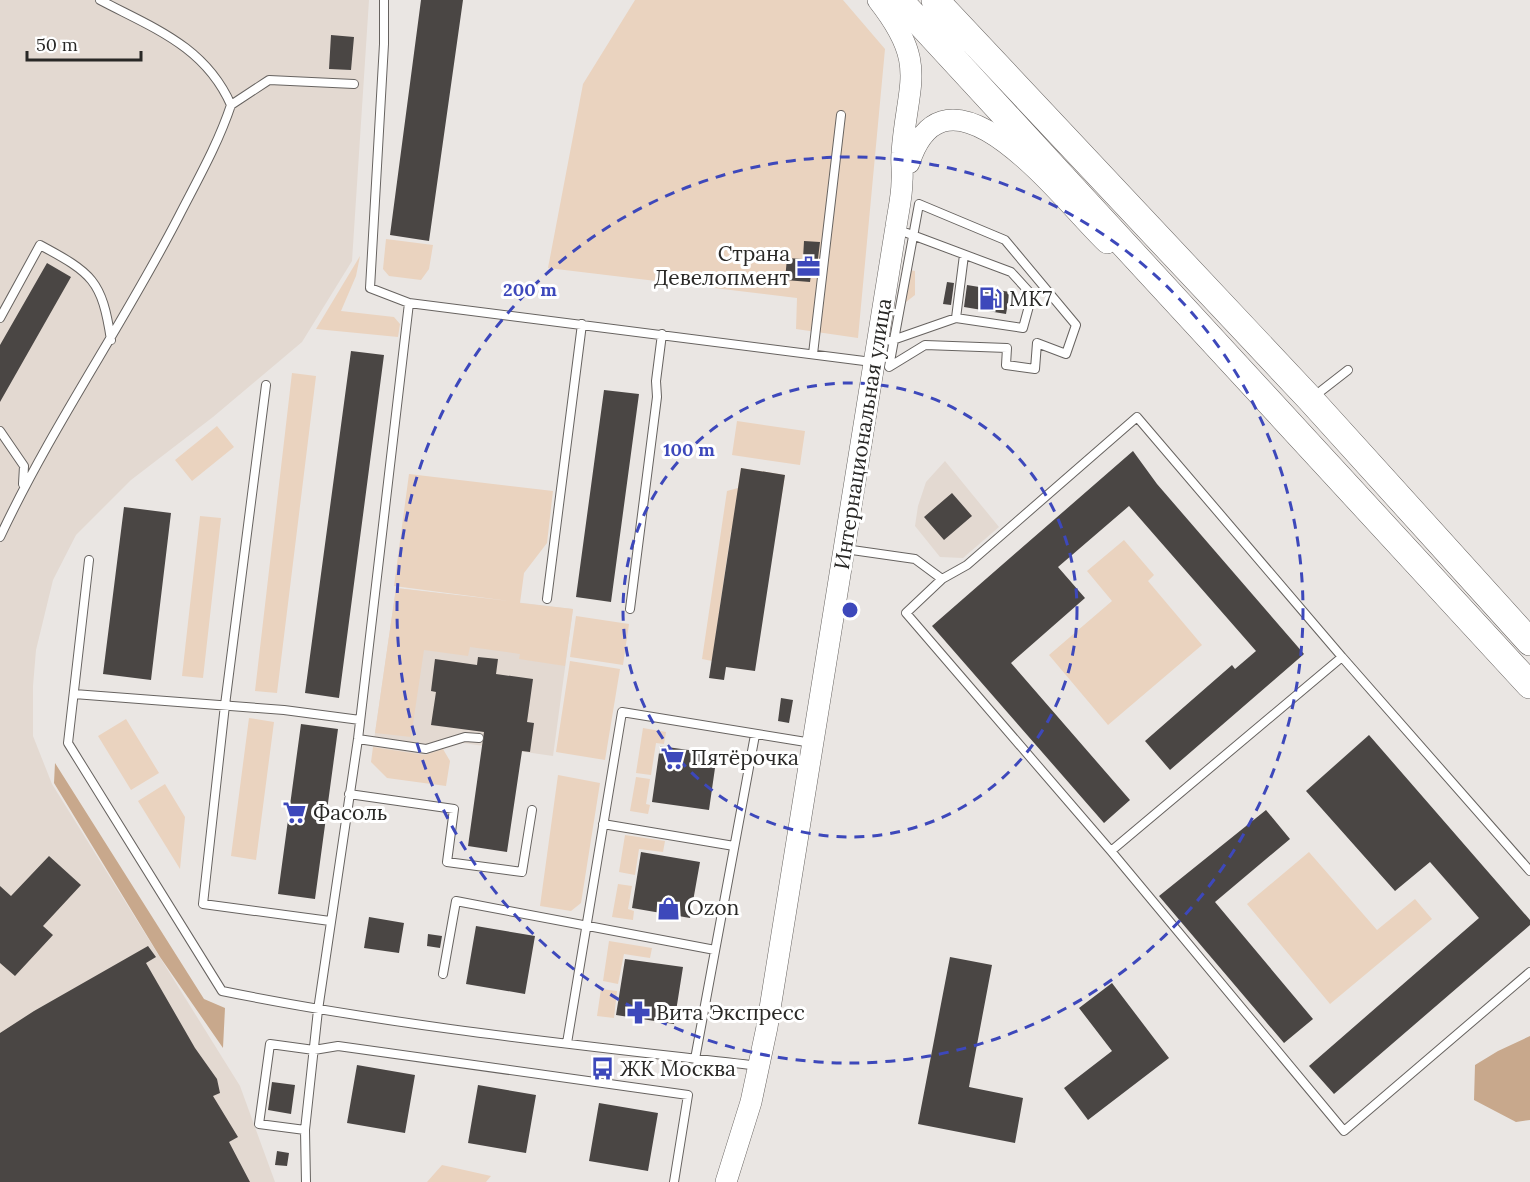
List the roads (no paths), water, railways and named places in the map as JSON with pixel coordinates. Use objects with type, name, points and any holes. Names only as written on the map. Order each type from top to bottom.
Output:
[{"type":"highway","points":[[899,0],[1530,685]]},
{"type":"highway","points":[[935,0],[1310,399],[1530,642]]},
{"type":"street","points":[[878,0],[896,25],[905,43],[912,73],[902,153],[903,180]]},
{"type":"street","points":[[903,180],[918,138],[927,129],[952,120],[981,125],[1010,145],[1115,251],[1149,271]]},
{"type":"street","name":"Интернациональная улица","points":[[726,1182],[759,1066],[845,549],[904,232],[903,180]]},
{"type":"lane","points":[[100,0],[184,44],[207,66],[223,87],[231,105]]},
{"type":"lane","points":[[384,0],[384,44],[370,288],[409,303],[813,354],[882,350],[956,318],[1023,328],[1032,295],[1011,272],[904,232],[919,204],[1005,240],[1076,325],[1066,354],[1037,343],[1035,369],[1006,365],[1007,348],[925,345],[889,367],[882,350]]},
{"type":"lane","points":[[0,537],[23,488],[146,280],[220,137],[231,105],[269,80],[354,84]]},
{"type":"lane","points":[[813,354],[841,115]]},
{"type":"lane","points":[[0,318],[40,245],[77,265],[95,282],[106,305],[111,341]]},
{"type":"lane","points":[[956,318],[964,255]]},
{"type":"lane","points":[[306,1182],[305,1130],[318,1010],[358,740],[409,303]]},
{"type":"lane","points":[[547,599],[582,324]]},
{"type":"lane","points":[[630,609],[657,397],[656,381],[662,334]]},
{"type":"lane","points":[[1310,399],[1348,370]]},
{"type":"lane","points":[[266,385],[225,705],[203,904],[330,921]]},
{"type":"lane","points":[[1530,871],[1342,657],[1137,417],[967,565],[942,579],[906,613],[1111,851],[1344,1131],[1530,972]]},
{"type":"lane","points":[[0,431],[24,466],[23,488]]},
{"type":"lane","points":[[845,549],[915,559],[942,579]]},
{"type":"lane","points":[[89,560],[68,742],[222,991],[318,1010],[759,1066]]},
{"type":"lane","points":[[1111,851],[1342,657]]},
{"type":"lane","points":[[74,694],[225,705],[360,720]]},
{"type":"lane","points":[[567,1043],[622,712],[813,743]]},
{"type":"lane","points":[[695,1059],[755,735]]},
{"type":"lane","points":[[358,740],[426,749],[465,737],[479,738]]},
{"type":"lane","points":[[349,794],[454,809],[447,862],[522,872],[532,810]]},
{"type":"lane","points":[[603,824],[734,846]]},
{"type":"lane","points":[[443,974],[456,901],[715,950]]},
{"type":"lane","points":[[305,1130],[259,1124],[270,1044],[314,1050],[338,1046],[688,1095],[674,1182]]},
{"type":"place","name":"Страна Девелопмент","points":[[808,266]]},
{"type":"place","name":"МК7","points":[[991,299]]},
{"type":"place","name":"Пятёрочка","points":[[673,758]]},
{"type":"place","name":"Фасоль","points":[[295,813]]},
{"type":"place","name":"Ozon","points":[[669,908]]},
{"type":"place","name":"Вита Экспресс","points":[[638,1013]]},
{"type":"place","name":"ЖК Москва","points":[[602,1069]]}]
